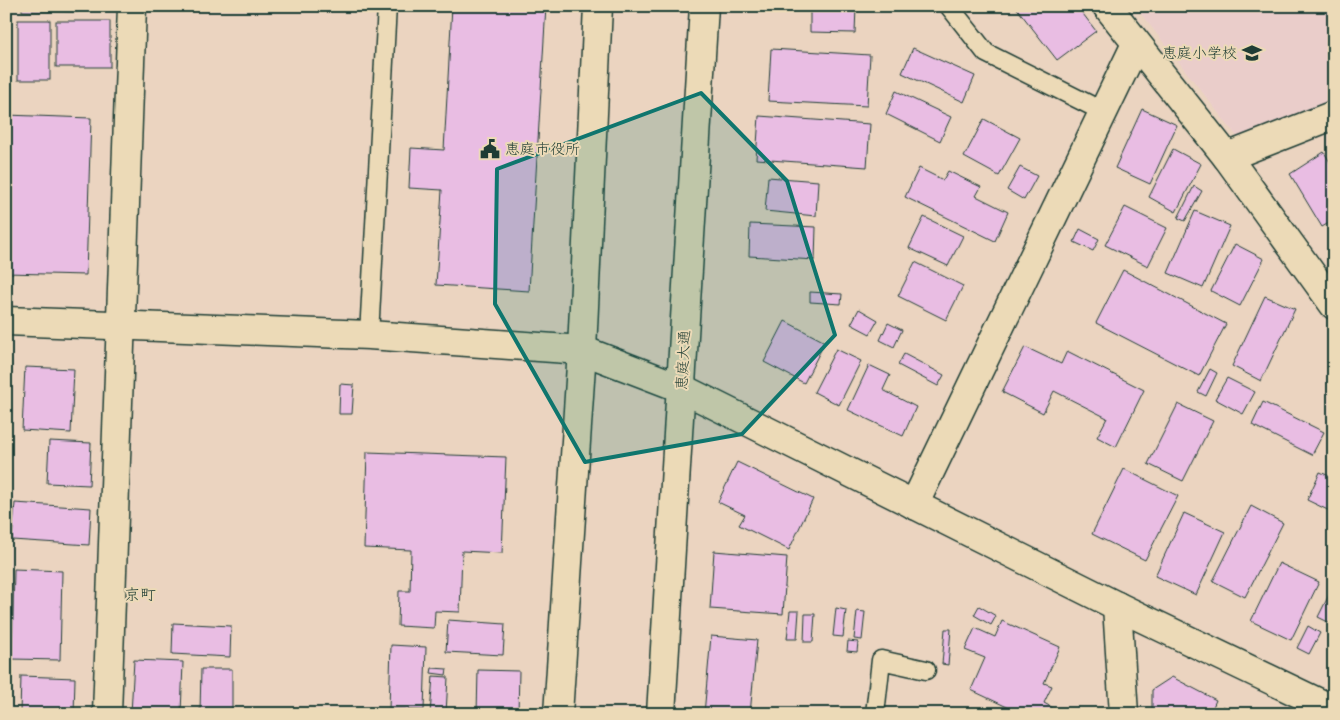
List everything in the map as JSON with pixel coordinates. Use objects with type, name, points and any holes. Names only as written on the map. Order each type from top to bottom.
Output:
[{"type":"street","points":[[107,714],[132,6]]},
{"type":"street","points":[[558,714],[582,350],[598,6]]},
{"type":"street","name":"恵庭大通","points":[[661,714],[704,6]]},
{"type":"street","points":[[1107,6],[1227,157],[1334,305]]},
{"type":"street","points":[[914,505],[1102,111],[1136,44]]},
{"type":"street","points":[[1227,157],[1334,115]]},
{"type":"street","points":[[6,321],[120,327],[369,335],[582,350],[681,388],[1117,606],[1334,710]]},
{"type":"street","points":[[1117,606],[1124,714]]},
{"type":"lane","points":[[369,335],[387,6]]},
{"type":"lane","points":[[949,6],[986,53],[1102,111]]},
{"type":"lane","points":[[875,714],[881,660],[926,670]]},
{"type":"highlighted area","points":[[701,93],[787,181],[835,335],[742,434],[585,462],[495,304],[497,169]]},
{"type":"shaded area","name":"恵庭小学校","points":[[1135,6],[1334,6],[1334,100],[1238,138]]},
{"type":"building","points":[[22,6],[78,6],[78,12],[22,11]]},
{"type":"building","name":"恵庭市役所","points":[[452,6],[546,6],[529,291],[436,285],[442,190],[409,188],[411,148],[444,150]]},
{"type":"building","points":[[810,6],[856,6],[855,33],[810,32]]},
{"type":"building","points":[[1015,6],[1077,6],[1096,31],[1057,60]]},
{"type":"building","points":[[18,20],[50,20],[50,80],[18,80]]},
{"type":"building","points":[[56,21],[110,21],[110,67],[56,67]]},
{"type":"building","points":[[913,48],[975,76],[964,102],[902,73]]},
{"type":"building","points":[[771,49],[870,55],[867,106],[768,101]]},
{"type":"building","points":[[896,91],[951,117],[940,141],[886,114]]},
{"type":"building","points":[[1142,109],[1177,125],[1150,184],[1115,168]]},
{"type":"building","points":[[6,115],[91,118],[86,275],[6,273]]},
{"type":"building","points":[[759,116],[870,124],[867,167],[756,159]]},
{"type":"building","points":[[984,119],[1020,138],[999,176],[964,157]]},
{"type":"building","points":[[1173,149],[1201,164],[1176,212],[1149,197]]},
{"type":"building","points":[[1324,152],[1334,169],[1334,220],[1322,227],[1290,174]]},
{"type":"building","points":[[1020,167],[1037,176],[1024,200],[1007,190]]},
{"type":"building","points":[[919,168],[943,180],[948,171],[981,187],[976,196],[1008,212],[995,241],[905,197]]},
{"type":"building","points":[[768,177],[818,181],[816,216],[765,211]]},
{"type":"building","points":[[1194,186],[1202,191],[1185,221],[1178,218]]},
{"type":"building","points":[[1125,207],[1167,228],[1148,266],[1105,245]]},
{"type":"building","points":[[1195,211],[1230,226],[1203,288],[1168,273]]},
{"type":"building","points":[[924,217],[963,236],[948,266],[909,248]]},
{"type":"building","points":[[750,224],[816,227],[815,260],[749,256]]},
{"type":"building","points":[[1080,229],[1099,239],[1093,251],[1074,242]]},
{"type":"building","points":[[1235,244],[1264,259],[1240,306],[1211,291]]},
{"type":"building","points":[[915,262],[963,286],[946,320],[898,296]]},
{"type":"building","points":[[1123,270],[1226,324],[1199,376],[1096,323]]},
{"type":"building","points":[[810,292],[842,294],[841,304],[810,302]]},
{"type":"building","points":[[1265,296],[1295,309],[1261,381],[1232,366]]},
{"type":"building","points":[[859,309],[878,320],[870,334],[851,324]]},
{"type":"building","points":[[785,321],[825,342],[804,383],[764,362]]},
{"type":"building","points":[[888,323],[902,330],[894,347],[880,340]]},
{"type":"building","points":[[1025,347],[1061,364],[1067,351],[1144,390],[1116,447],[1097,437],[1107,418],[1054,391],[1043,413],[1002,392]]},
{"type":"building","points":[[836,349],[861,361],[839,405],[814,392]]},
{"type":"building","points":[[904,354],[944,375],[938,386],[898,365]]},
{"type":"building","points":[[869,365],[890,375],[883,390],[916,407],[903,436],[848,410]]},
{"type":"building","points":[[25,367],[74,369],[71,433],[22,430]]},
{"type":"building","points":[[1210,369],[1217,373],[1206,396],[1198,392]]},
{"type":"building","points":[[1227,378],[1255,392],[1243,414],[1215,399]]},
{"type":"building","points":[[340,384],[354,385],[352,414],[339,414]]},
{"type":"building","points":[[6,401],[10,401],[6,466]]},
{"type":"building","points":[[1263,402],[1324,432],[1312,455],[1252,425]]},
{"type":"building","points":[[1178,404],[1213,421],[1183,481],[1148,464]]},
{"type":"building","points":[[49,441],[91,443],[89,485],[47,483]]},
{"type":"building","points":[[367,452],[506,457],[502,553],[462,551],[460,612],[435,611],[434,628],[398,626],[399,591],[410,591],[411,550],[364,548]]},
{"type":"building","points":[[737,462],[813,499],[789,550],[739,525],[745,515],[718,502]]},
{"type":"building","points":[[1124,469],[1178,496],[1145,560],[1092,534]]},
{"type":"building","points":[[1320,472],[1334,478],[1334,513],[1307,500]]},
{"type":"building","points":[[15,503],[91,508],[89,545],[12,540]]},
{"type":"building","points":[[1251,506],[1283,523],[1245,597],[1213,581]]},
{"type":"building","points":[[1184,513],[1225,532],[1196,595],[1155,576]]},
{"type":"building","points":[[714,551],[787,557],[783,614],[710,609]]},
{"type":"building","points":[[1279,563],[1319,582],[1291,640],[1251,621]]},
{"type":"building","points":[[14,569],[62,571],[60,660],[12,659]]},
{"type":"building","points":[[1334,585],[1334,625],[1318,617]]},
{"type":"building","points":[[979,606],[996,616],[991,625],[974,615]]},
{"type":"building","points":[[836,608],[846,610],[843,637],[833,636]]},
{"type":"building","points":[[790,611],[799,611],[797,639],[787,639]]},
{"type":"building","points":[[857,611],[865,612],[862,640],[854,639]]},
{"type":"building","points":[[805,614],[815,614],[813,642],[804,642]]},
{"type":"building","points":[[448,620],[505,624],[503,655],[446,652]]},
{"type":"building","points":[[1002,621],[1060,647],[1044,683],[1052,686],[1044,703],[1064,714],[1022,714],[971,690],[985,658],[965,650],[975,628],[995,637]]},
{"type":"building","points":[[173,623],[231,626],[230,657],[172,654]]},
{"type":"building","points":[[1308,626],[1320,633],[1309,654],[1297,648]]},
{"type":"building","points":[[945,629],[951,629],[948,665],[942,664]]},
{"type":"building","points":[[711,636],[757,640],[750,714],[704,714]]},
{"type":"building","points":[[848,641],[858,642],[857,652],[847,651]]},
{"type":"building","points":[[391,645],[426,647],[424,710],[389,709]]},
{"type":"building","points":[[134,660],[183,662],[181,714],[131,714]]},
{"type":"building","points":[[432,668],[447,669],[446,675],[431,673]]},
{"type":"building","points":[[201,669],[232,669],[232,714],[200,713]]},
{"type":"building","points":[[478,670],[519,671],[518,714],[477,714]]},
{"type":"building","points":[[21,676],[75,678],[74,714],[20,714]]},
{"type":"building","points":[[433,676],[448,677],[446,714],[430,714]]},
{"type":"building","points":[[1172,677],[1216,700],[1210,714],[1152,714],[1152,690]]},
{"type":"building","points":[[1223,706],[1242,714],[1220,714]]},
{"type":"place","name":"恵庭小学校","points":[[1252,53]]},
{"type":"place","name":"恵庭市役所","points":[[490,149]]},
{"type":"district","name":"京町","points":[[140,594]]}]
